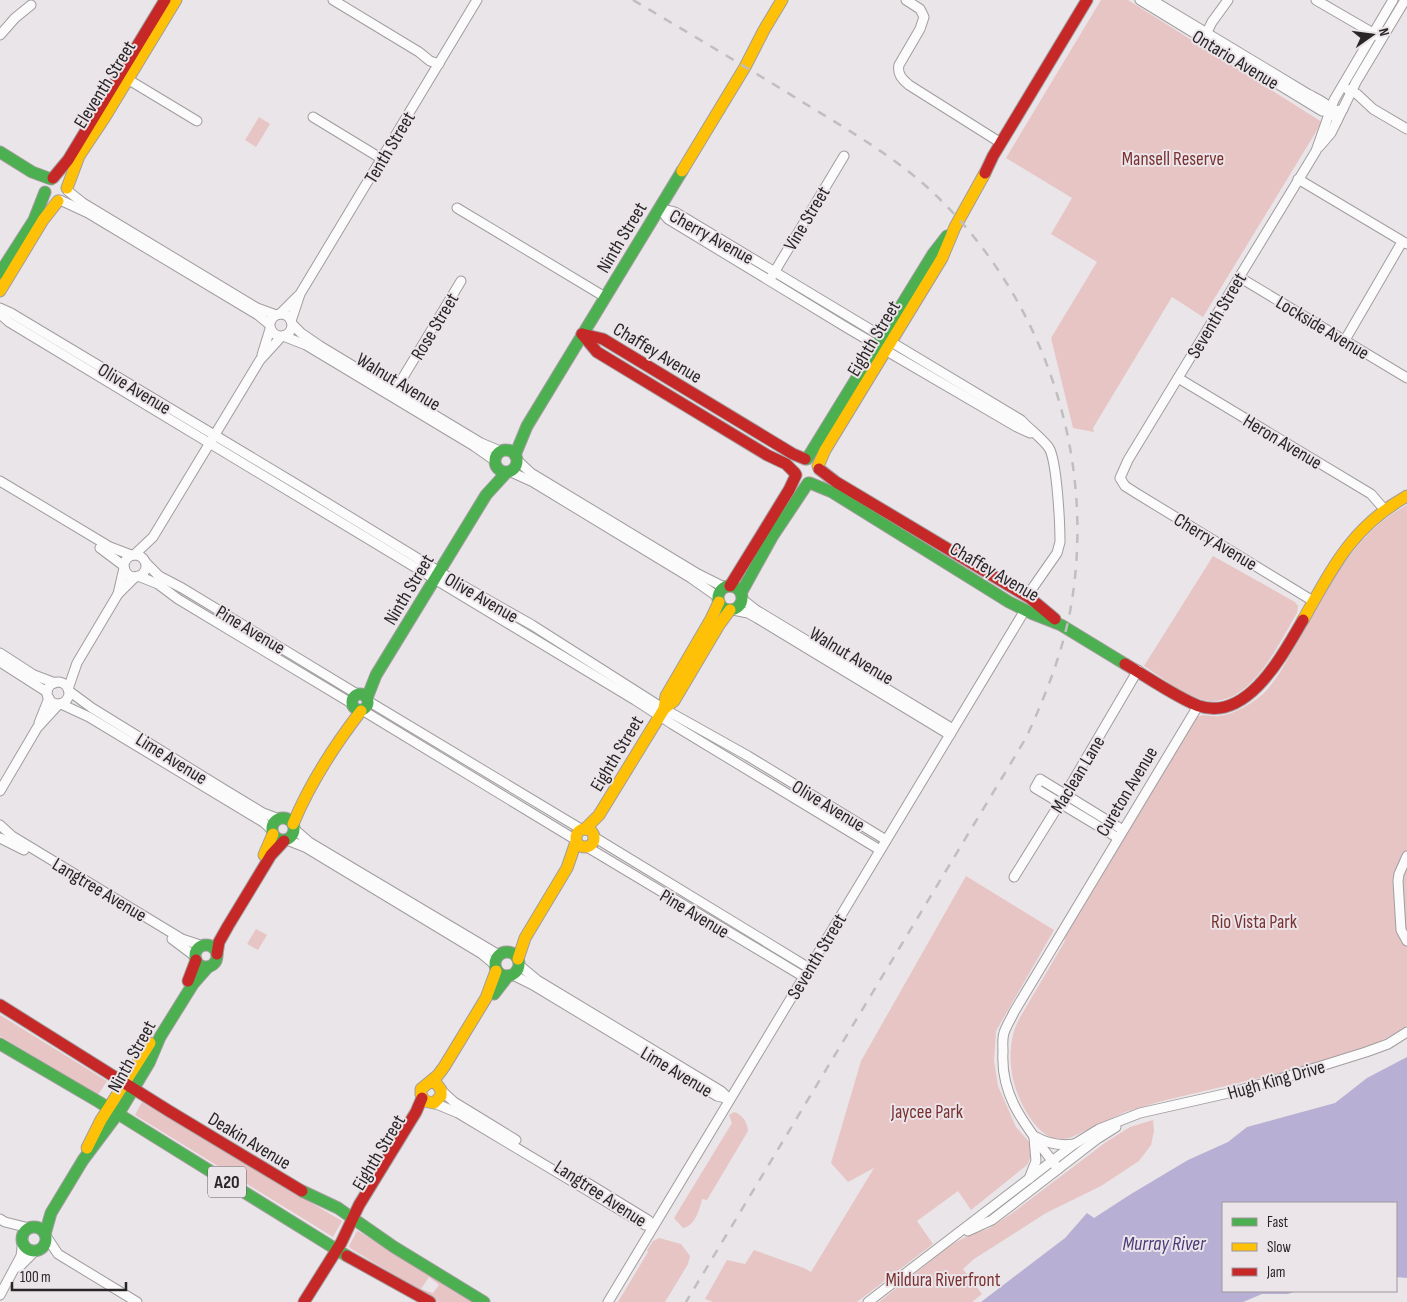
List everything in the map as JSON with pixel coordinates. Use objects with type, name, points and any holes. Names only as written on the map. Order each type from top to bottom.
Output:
[{"type":"main road","name":"Eleventh Street","points":[[0,291],[43,220],[63,195],[75,164],[165,0]]},
{"type":"main road","name":"Eleventh Street","points":[[52,179],[68,160],[176,0]]},
{"type":"main road","name":"Ninth Street","points":[[288,822],[486,495],[505,457],[527,426],[745,67],[782,0]]},
{"type":"main road","name":"Ninth Street","points":[[745,67],[790,0]]},
{"type":"main road","name":"Eighth Street","points":[[806,459],[942,258],[956,227],[1002,141],[1087,0]]},
{"type":"main road","name":"Eighth Street","points":[[975,192],[1000,158],[1096,0]]},
{"type":"main road","points":[[0,152],[32,172],[64,181],[63,195],[49,198],[45,191],[22,173],[0,160]]},
{"type":"main road","points":[[0,273],[34,220],[46,184],[52,179]]},
{"type":"main road","name":"Chaffey Avenue","points":[[582,334],[603,339],[793,454],[806,459]]},
{"type":"main road","name":"Chaffey Avenue","points":[[582,334],[597,352],[767,455],[782,461],[795,474]]},
{"type":"main road","name":"Eighth Street","points":[[819,467],[825,450],[884,344]]},
{"type":"main road","points":[[651,385],[659,372]]},
{"type":"main road","points":[[728,432],[736,419]]},
{"type":"main road","name":"Ninth Street","points":[[486,495],[508,472],[516,467],[505,457]]},
{"type":"main road","points":[[505,457],[500,471],[508,472]]},
{"type":"main road","points":[[742,596],[737,588],[723,593],[723,608],[731,610],[740,606],[742,596],[772,537],[809,483],[816,479],[819,467],[814,461],[806,459],[798,462],[795,474],[800,481],[809,483]]},
{"type":"main road","name":"Chaffey Avenue","points":[[819,467],[881,516]]},
{"type":"main road","name":"Eighth Street","points":[[662,712],[666,696],[711,619],[723,593],[790,490],[795,474]]},
{"type":"main road","name":"Chaffey Avenue","points":[[809,483],[881,516],[956,561],[1030,598],[1061,625]]},
{"type":"main road","points":[[1198,706],[1224,708],[1248,695],[1272,669],[1338,558],[1351,540],[1384,509],[1405,496]]},
{"type":"main road","name":"Chaffey Avenue","points":[[956,561],[1025,610],[1061,625],[1198,706]]},
{"type":"main road","points":[[1025,610],[1030,598]]},
{"type":"main road","name":"Eighth Street","points":[[441,1089],[443,1078],[484,1009],[514,969],[525,938],[585,838],[662,712],[674,701],[719,625],[731,610]]},
{"type":"main road","points":[[288,822],[293,836],[286,840],[271,855],[219,942],[215,963],[208,967],[201,966],[196,959],[197,951],[205,946],[224,923],[267,851],[273,832],[274,823],[288,822]]},
{"type":"main road","points":[[273,832],[278,839],[286,840]]},
{"type":"main road","name":"Eighth Street","points":[[430,1082],[451,1056],[489,991],[499,960],[525,938]]},
{"type":"main road","points":[[205,946],[214,948],[217,954]]},
{"type":"main road","points":[[514,954],[514,969],[501,975],[499,960],[514,954]]},
{"type":"main road","name":"Ninth Street","points":[[45,1235],[52,1213],[130,1085],[188,982],[196,959]]},
{"type":"main road","name":"Ninth Street","points":[[130,1085],[148,1063],[157,1043],[192,984],[208,967]]},
{"type":"main road","name":"Deakin Avenue","points":[[0,1005],[290,1185],[323,1199],[354,1218],[394,1247],[484,1302]]},
{"type":"main road","name":"A20","points":[[0,1044],[113,1111],[336,1250],[430,1302]]},
{"type":"main road","points":[[430,1082],[436,1083],[441,1089],[441,1096],[429,1101],[421,1092],[422,1086],[430,1082]]},
{"type":"main road","name":"Eighth Street","points":[[304,1302],[336,1250],[359,1205],[416,1112],[429,1101]]},
{"type":"main road","name":"Ninth Street","points":[[30,1228],[52,1213]]},
{"type":"main road","points":[[30,1228],[38,1228],[45,1235],[45,1244],[37,1250],[28,1249],[23,1240],[24,1234],[30,1228]]},
{"type":"street","points":[[333,0],[419,52],[430,61],[439,64]]},
{"type":"street","name":"Tenth Street","points":[[292,323],[300,294],[478,0]]},
{"type":"street","points":[[906,0],[920,9],[924,17],[920,29],[900,65],[898,71],[900,76],[909,85],[1002,141]]},
{"type":"street","name":"Ontario Avenue","points":[[1140,0],[1206,35]]},
{"type":"street","name":"Ontario Avenue","points":[[1152,0],[1322,111],[1335,112]]},
{"type":"street","points":[[1316,0],[1381,40]]},
{"type":"street","name":"Seventh Street","points":[[1335,112],[1340,88],[1394,0]]},
{"type":"street","name":"Seventh Street","points":[[1120,480],[1124,468],[1316,150],[1335,112],[1349,95],[1405,0]]},
{"type":"street","points":[[1206,35],[1226,3]]},
{"type":"street","points":[[0,35],[31,4]]},
{"type":"street","points":[[124,77],[198,122]]},
{"type":"street","points":[[1340,88],[1407,129]]},
{"type":"street","points":[[313,117],[382,159]]},
{"type":"street","name":"Vine Street","points":[[769,280],[844,156]]},
{"type":"street","points":[[1298,179],[1405,243],[1345,340]]},
{"type":"street","points":[[38,728],[50,686],[76,663],[118,594],[145,570],[153,537],[260,360],[282,336],[289,333],[292,323],[287,316],[258,308],[83,202],[63,195]]},
{"type":"street","points":[[63,195],[83,210],[258,315],[270,327],[274,335],[282,336]]},
{"type":"street","name":"Chaffey Avenue","points":[[457,208],[605,297]]},
{"type":"street","name":"Cherry Avenue","points":[[659,208],[675,212],[774,271],[884,344]]},
{"type":"street","name":"Cherry Avenue","points":[[659,208],[668,219],[769,280],[1021,420],[1048,447],[1052,455],[1060,535],[1059,548],[1030,598]]},
{"type":"street","name":"Lockside Avenue","points":[[1239,277],[1407,378]]},
{"type":"street","name":"Rose Street","points":[[393,394],[462,281]]},
{"type":"street","name":"Tenth Street","points":[[278,314],[300,294]]},
{"type":"street","name":"Olive Avenue","points":[[0,308],[437,576],[532,626],[662,712],[880,850]]},
{"type":"street","name":"Olive Avenue","points":[[0,314],[9,322],[212,439]]},
{"type":"street","points":[[260,360],[271,319],[278,314]]},
{"type":"street","name":"Walnut Avenue","points":[[292,323],[310,340],[393,394]]},
{"type":"street","name":"Walnut Avenue","points":[[282,336],[306,345],[481,443],[698,574],[723,593]]},
{"type":"street","name":"Heron Avenue","points":[[1178,378],[1371,494],[1384,509]]},
{"type":"street","points":[[508,472],[533,482],[702,585],[723,593]]},
{"type":"street","name":"Cherry Avenue","points":[[1120,480],[1125,486],[1313,600]]},
{"type":"street","points":[[0,481],[110,547],[141,556],[146,562]]},
{"type":"street","points":[[0,488],[108,553],[124,567],[128,574],[136,576]]},
{"type":"street","points":[[118,594],[126,560],[153,537]]},
{"type":"street","name":"Pine Avenue","points":[[146,562],[163,579],[182,588],[275,644],[424,748],[585,838],[605,844],[810,968]]},
{"type":"street","name":"Pine Avenue","points":[[136,576],[158,584],[178,599],[269,654],[429,738],[585,838],[599,854],[804,978]]},
{"type":"street","name":"Walnut Avenue","points":[[742,596],[756,610],[952,732]]},
{"type":"street","name":"Walnut Avenue","points":[[731,610],[748,613],[952,732]]},
{"type":"street","name":"Seventh Street","points":[[608,1302],[1025,610]]},
{"type":"street","points":[[269,654],[275,644]]},
{"type":"street","points":[[0,653],[34,675],[64,684],[69,690]]},
{"type":"street","points":[[0,662],[48,695],[53,703],[60,704]]},
{"type":"street","points":[[1,789],[38,728],[60,704],[69,698],[69,690],[76,663]]},
{"type":"street","name":"Maclean Lane","points":[[1014,877],[1063,799],[1138,670]]},
{"type":"street","name":"Lime Avenue","points":[[69,690],[92,708],[263,813],[288,822],[310,842],[499,960]]},
{"type":"street","name":"Lime Avenue","points":[[60,704],[89,717],[263,822],[273,832]]},
{"type":"street","name":"Cureton Avenue","points":[[1055,1165],[1012,1105],[1006,1089],[1002,1059],[1004,1034],[1014,1012],[1198,706]]},
{"type":"street","name":"Olive Avenue","points":[[662,712],[748,756],[886,840]]},
{"type":"street","points":[[424,748],[429,738]]},
{"type":"street","points":[[1063,799],[1120,834]]},
{"type":"street","name":"Langtree Avenue","points":[[0,825],[12,836],[182,939],[205,946]]},
{"type":"street","name":"Langtree Avenue","points":[[0,838],[25,850],[176,942],[196,959]]},
{"type":"street","points":[[286,840],[305,847],[482,954],[499,960]]},
{"type":"street","points":[[599,854],[605,844]]},
{"type":"street","points":[[1407,856],[1398,881],[1401,930],[1407,941]]},
{"type":"street","points":[[789,969],[795,959]]},
{"type":"street","name":"Lime Avenue","points":[[514,969],[537,980],[721,1091],[730,1099]]},
{"type":"street","name":"Hugh King Drive","points":[[952,1238],[992,1220],[1055,1165],[1075,1144],[1099,1129],[1140,1113],[1233,1092],[1286,1077],[1388,1044],[1407,1032]]},
{"type":"street","name":"Langtree Avenue","points":[[441,1089],[449,1098],[464,1109],[648,1220],[653,1226]]},
{"type":"street","name":"Langtree Avenue","points":[[429,1101],[467,1118],[645,1226],[653,1226]]},
{"type":"street","name":"Hugh King Drive","points":[[868,1302],[1028,1180],[1140,1113]]},
{"type":"street","points":[[1034,1135],[1044,1142],[1054,1145],[1075,1144]]},
{"type":"street","points":[[1028,1180],[1036,1160],[1034,1135]]},
{"type":"street","points":[[3,1220],[30,1228]]},
{"type":"street","points":[[0,1294],[21,1256],[23,1240],[3,1220]]},
{"type":"street","points":[[45,1235],[58,1254]]},
{"type":"street","points":[[12,1274],[37,1250],[48,1251],[58,1254],[137,1302]]},
{"type":"green space","name":"Mansell Reserve","points":[[1101,0],[1128,0],[1322,122],[1203,317],[1172,297],[1093,428],[1094,432],[1073,428],[1051,338],[1097,262],[1051,234],[1072,198],[1006,158]]},
{"type":"green space","points":[[259,117],[270,124],[256,147],[245,140]]},
{"type":"green space","name":"Rio Vista Park","points":[[1407,505],[1407,1026],[1376,1044],[1293,1070],[1162,1101],[1125,1112],[1066,1139],[1050,1137],[1033,1122],[1016,1090],[1011,1067],[1011,1043],[1018,1022],[1065,941],[1064,939],[1197,717],[1202,715],[1219,716],[1237,711],[1263,694],[1282,668],[1344,564],[1372,531],[1388,517]]},
{"type":"green space","points":[[1213,556],[1295,602],[1298,606],[1297,613],[1280,643],[1258,675],[1245,688],[1231,697],[1215,701],[1190,695],[1176,688],[1144,666]]},
{"type":"green space","name":"Jaycee Park","points":[[966,876],[1054,930],[996,1031],[994,1061],[998,1086],[1016,1127],[1031,1144],[1031,1156],[1027,1165],[971,1210],[958,1191],[917,1221],[933,1244],[857,1302],[713,1302],[705,1299],[727,1260],[745,1264],[754,1250],[811,1272],[874,1168],[848,1182],[831,1163],[861,1061]]},
{"type":"green space","points":[[256,929],[267,935],[258,950],[247,944]]},
{"type":"green space","points":[[0,1015],[107,1081],[98,1095],[0,1036]]},
{"type":"green space","points":[[142,1102],[342,1221],[333,1237],[135,1115]]},
{"type":"green space","points":[[734,1112],[744,1119],[748,1131],[707,1200],[702,1199],[694,1221],[683,1228],[674,1218],[732,1123],[729,1115]]},
{"type":"green space","name":"Mildura Riverfront","points":[[1153,1120],[1154,1131],[1151,1145],[1139,1161],[1101,1186],[1046,1213],[974,1259],[963,1269],[982,1294],[972,1302],[879,1302],[951,1245],[969,1235],[988,1229],[1011,1214],[1106,1142],[1130,1127]]},
{"type":"green space","points":[[358,1231],[477,1302],[438,1302],[349,1246]],"holes":[[[429,1277],[439,1285],[433,1293],[421,1289]]]},
{"type":"green space","points":[[659,1238],[681,1244],[690,1256],[688,1264],[665,1302],[618,1302],[648,1252],[647,1250],[653,1241]]},
{"type":"water","name":"Murray River","points":[[1407,1057],[1407,1278],[1397,1277],[1397,1202],[1222,1202],[1222,1292],[1294,1292],[1288,1294],[1262,1294],[1243,1302],[981,1302],[1065,1238],[1087,1213],[1094,1218],[1188,1160],[1228,1142],[1247,1127],[1335,1103],[1367,1078]]},
{"type":"railway","points":[[633,0],[885,154],[927,187],[968,230],[1003,277],[1032,329],[1054,383],[1069,440],[1076,499],[1077,558],[1069,617],[1051,679],[1026,738],[686,1302]]},
{"type":"traffic: fast","points":[[0,152],[32,172],[51,179]]},
{"type":"traffic: fast","points":[[515,455],[527,426],[682,171]]},
{"type":"traffic: fast","points":[[0,273],[34,220],[45,192]]},
{"type":"traffic: fast","points":[[807,459],[933,254],[947,236]]},
{"type":"traffic: fast","points":[[506,450],[514,453],[517,461],[514,469],[506,472],[498,469],[495,461],[498,453],[506,450]]},
{"type":"traffic: fast","points":[[367,698],[376,675],[486,495],[506,473]]},
{"type":"traffic: fast","points":[[741,593],[772,537],[808,483]]},
{"type":"traffic: fast","points":[[810,483],[832,492],[1009,602],[1061,625],[1125,664]]},
{"type":"traffic: fast","points":[[730,586],[739,589],[742,598],[739,607],[730,610],[721,607],[718,598],[721,589],[730,586]]},
{"type":"traffic: fast","points":[[357,694],[363,694],[368,699],[368,702],[366,708],[357,710],[352,705],[352,699],[357,694]]},
{"type":"traffic: fast","points":[[283,818],[291,821],[294,829],[291,837],[283,840],[275,837],[272,829],[275,821],[283,818]]},
{"type":"traffic: fast","points":[[206,945],[214,948],[217,956],[214,964],[206,967],[198,964],[195,956],[198,948],[206,945]]},
{"type":"traffic: fast","points":[[507,952],[516,955],[519,964],[516,973],[507,976],[498,973],[495,964],[498,955],[507,952]]},
{"type":"traffic: fast","points":[[45,1234],[51,1213],[83,1160],[122,1108],[149,1063],[160,1037],[193,984],[208,967]]},
{"type":"traffic: fast","points":[[494,994],[508,976]]},
{"type":"traffic: fast","points":[[0,1044],[99,1102],[347,1256]]},
{"type":"traffic: fast","points":[[302,1191],[338,1208],[394,1247],[484,1302]]},
{"type":"traffic: fast","points":[[34,1227],[42,1231],[46,1239],[42,1247],[34,1251],[26,1247],[22,1239],[26,1231],[34,1227]]},
{"type":"traffic: slow","points":[[67,188],[79,156],[176,0]]},
{"type":"traffic: slow","points":[[682,171],[745,67],[782,0]]},
{"type":"traffic: slow","points":[[818,466],[825,450],[942,258],[955,227],[985,173]]},
{"type":"traffic: slow","points":[[0,291],[43,220],[58,201]]},
{"type":"traffic: slow","points":[[1303,620],[1324,583],[1358,535],[1388,508],[1407,496]]},
{"type":"traffic: slow","points":[[664,709],[666,696],[719,602]]},
{"type":"traffic: slow","points":[[585,829],[599,815],[664,709],[674,701],[719,625],[730,610]]},
{"type":"traffic: slow","points":[[293,824],[323,765],[361,711]]},
{"type":"traffic: slow","points":[[581,829],[589,829],[594,834],[594,838],[592,845],[581,847],[576,842],[576,834],[581,829]]},
{"type":"traffic: slow","points":[[264,855],[273,834]]},
{"type":"traffic: slow","points":[[518,959],[525,938],[567,868],[576,842]]},
{"type":"traffic: slow","points":[[430,1082],[436,1083],[441,1090],[441,1096],[434,1103],[424,1101],[421,1089],[438,1075],[444,1067],[486,998],[496,971]]},
{"type":"traffic: slow","points":[[87,1148],[101,1120],[150,1043]]},
{"type":"traffic: jam","points":[[53,178],[68,160],[165,0]]},
{"type":"traffic: jam","points":[[985,173],[993,156],[1087,0]]},
{"type":"traffic: jam","points":[[582,334],[603,339],[793,454],[805,459]]},
{"type":"traffic: jam","points":[[582,334],[597,352],[767,455],[786,464],[795,473]]},
{"type":"traffic: jam","points":[[819,469],[836,482],[1030,598],[1055,619]]},
{"type":"traffic: jam","points":[[730,586],[789,490],[796,475]]},
{"type":"traffic: jam","points":[[1125,664],[1190,702],[1199,706],[1217,708],[1233,704],[1248,695],[1262,682],[1285,650],[1303,620]]},
{"type":"traffic: jam","points":[[217,954],[219,942],[228,926],[271,855],[284,841]]},
{"type":"traffic: jam","points":[[188,981],[196,960]]},
{"type":"traffic: jam","points":[[0,1005],[169,1111],[302,1191]]},
{"type":"traffic: jam","points":[[304,1302],[341,1243],[359,1205],[416,1112],[422,1098]]},
{"type":"traffic: jam","points":[[347,1256],[430,1302]]}]
